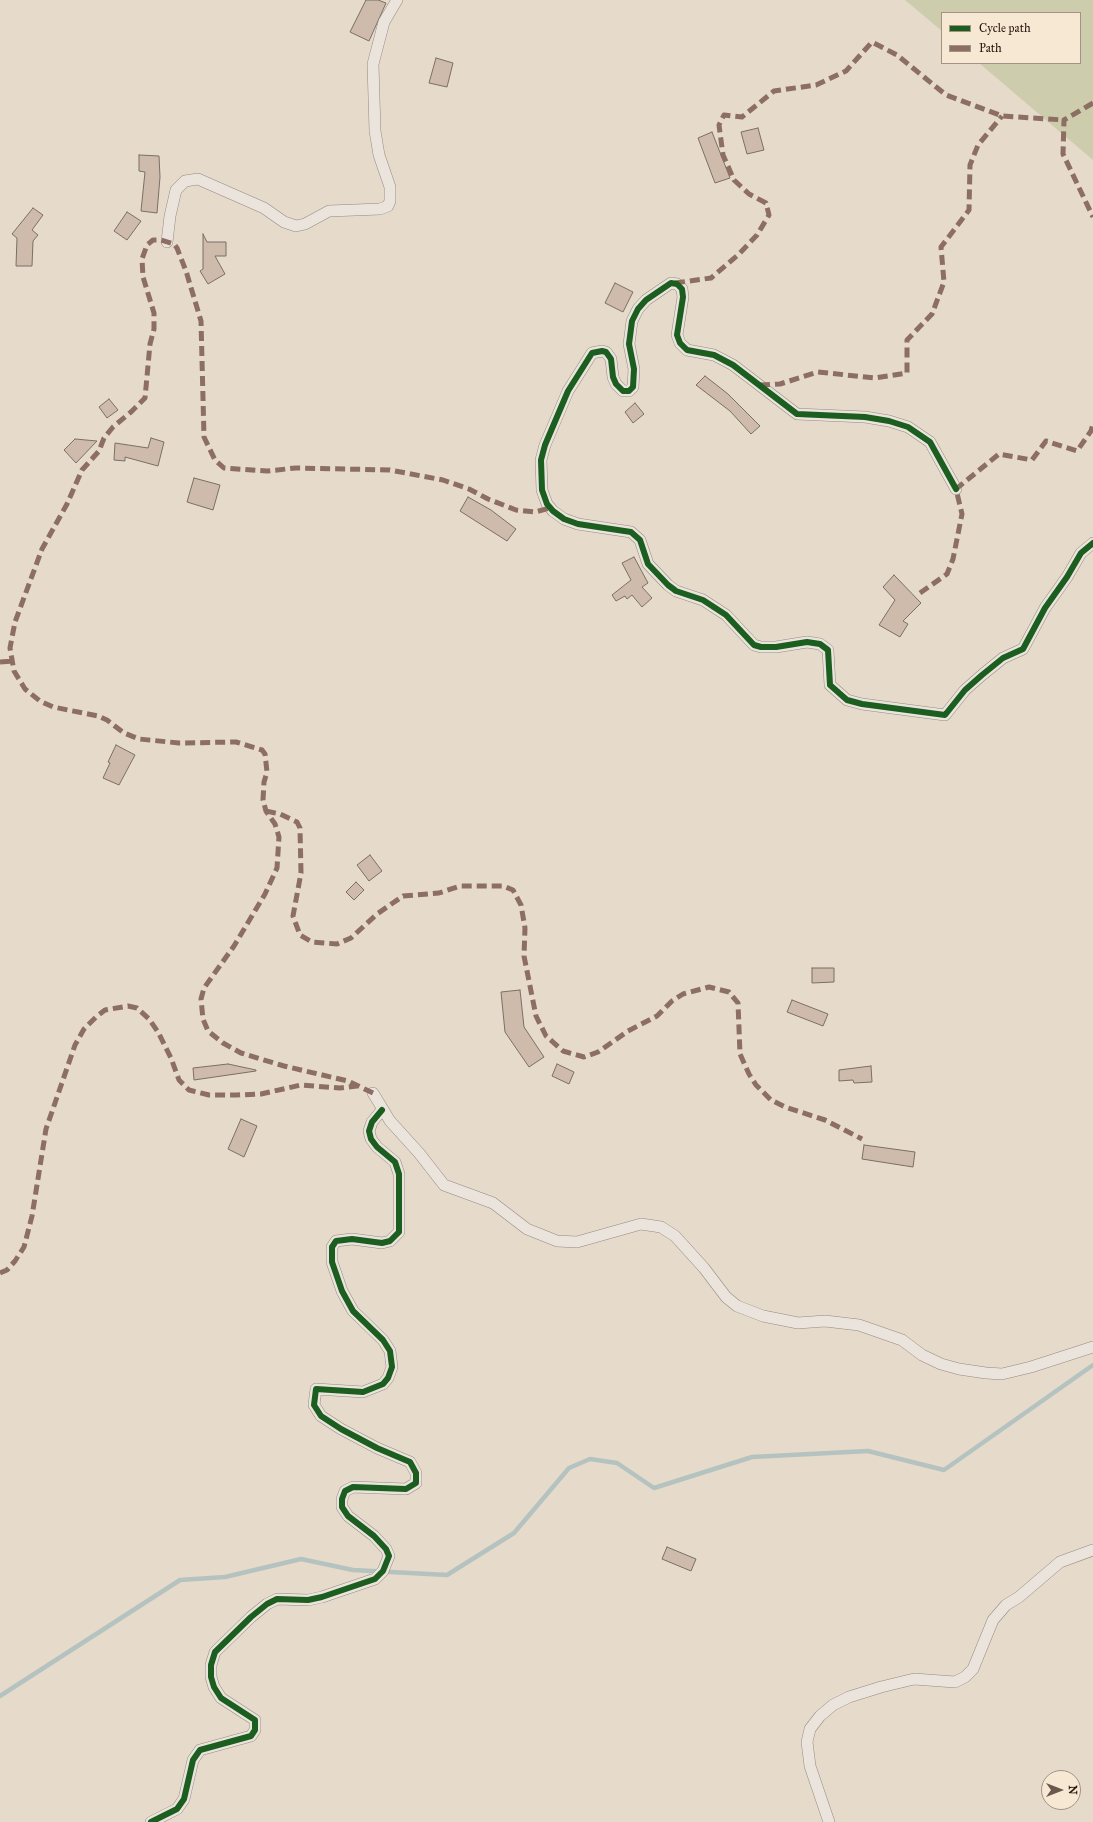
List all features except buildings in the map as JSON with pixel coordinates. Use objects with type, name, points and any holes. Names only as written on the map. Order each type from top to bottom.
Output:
[{"type":"street","points":[[167,242],[170,216],[176,190],[185,181],[198,179],[264,208],[284,222],[296,226],[305,224],[329,211],[380,210],[388,206],[390,201],[390,187],[379,155],[375,130],[373,64],[384,22],[397,0]]},
{"type":"street","points":[[956,489],[930,442],[908,427],[889,421],[865,417],[798,414],[733,365],[714,355],[687,350],[680,343],[677,335],[683,297],[682,289],[678,284],[671,283],[646,300],[638,309],[632,321],[629,344],[634,368],[633,387],[629,391],[623,391],[616,384],[613,377],[611,359],[606,352],[592,352],[568,391],[545,445],[542,460],[542,490],[547,504],[553,511],[564,519],[578,524],[631,532],[640,540],[648,564],[668,585],[676,590],[703,600],[726,615],[754,644],[761,647],[776,647],[807,642],[820,644],[828,650],[830,685],[838,694],[847,700],[862,704],[945,714],[965,690],[987,670],[1003,658],[1024,649],[1045,608],[1068,577],[1081,553],[1093,543]]},
{"type":"street","points":[[373,1093],[382,1110],[444,1184],[493,1203],[527,1229],[557,1241],[577,1242],[641,1224],[661,1227],[676,1236],[704,1268],[726,1297],[738,1306],[763,1316],[798,1323],[825,1321],[859,1325],[902,1340],[922,1355],[941,1364],[958,1369],[986,1373],[1002,1374],[1031,1367],[1093,1347]]},
{"type":"street","points":[[151,1822],[167,1816],[177,1809],[187,1790],[192,1760],[200,1750],[251,1736],[256,1730],[255,1720],[221,1698],[214,1687],[211,1677],[211,1665],[215,1652],[267,1604],[277,1599],[308,1600],[322,1597],[375,1579],[383,1571],[388,1556],[386,1549],[374,1536],[348,1516],[342,1507],[342,1499],[345,1491],[353,1487],[406,1489],[416,1483],[416,1473],[410,1462],[377,1448],[341,1429],[321,1416],[314,1405],[316,1390],[363,1392],[383,1384],[388,1378],[392,1367],[390,1351],[383,1340],[353,1311],[342,1292],[332,1262],[332,1247],[336,1240],[352,1239],[382,1243],[390,1241],[399,1232],[399,1174],[395,1162],[377,1147],[371,1139],[369,1131],[372,1122],[382,1110]]},
{"type":"street","points":[[829,1822],[810,1766],[807,1742],[810,1729],[820,1716],[833,1705],[849,1697],[881,1687],[914,1679],[955,1682],[965,1677],[973,1669],[993,1620],[1006,1605],[1019,1597],[1060,1562],[1093,1550]]},
{"type":"green space","points":[[905,0],[1093,0],[1093,160],[980,64],[1081,64],[1081,12],[941,12],[941,30]]},
{"type":"waterway","points":[[0,1696],[180,1580],[225,1577],[301,1559],[353,1570],[447,1575],[514,1533],[569,1468],[590,1459],[617,1463],[654,1488],[752,1457],[868,1451],[944,1470],[1093,1365]]},
{"type":"marked path","points":[[675,283],[711,278],[738,255],[757,235],[769,215],[766,203],[749,194],[734,180],[723,155],[719,125],[724,115],[742,117],[774,91],[816,85],[846,71],[872,42],[897,55],[946,95],[1002,116],[1064,120]]},
{"type":"marked path","points":[[1093,103],[1064,120],[1063,154],[1093,217]]},
{"type":"marked path","points":[[760,385],[780,384],[818,372],[875,378],[907,373],[907,340],[932,314],[944,282],[941,247],[969,210],[970,165],[978,145],[1002,116]]},
{"type":"marked path","points":[[373,1093],[348,1081],[284,1066],[241,1053],[223,1043],[208,1031],[203,1019],[201,999],[204,988],[234,946],[265,894],[277,868],[279,837],[275,824],[266,811],[263,800],[264,782],[267,772],[265,754],[262,750],[236,742],[179,743],[139,739],[124,733],[107,720],[98,716],[53,707],[40,701],[25,689],[14,671],[10,648],[15,622],[42,549],[67,504],[82,470],[99,451],[104,438],[113,427],[145,398],[150,344],[154,329],[154,313],[143,277],[142,259],[147,245],[153,240],[161,240],[174,244],[186,271],[201,321],[204,437],[215,460],[224,468],[267,471],[296,468],[390,470],[443,480],[469,489],[488,499],[516,510],[535,512],[550,508]]},
{"type":"marked path","points":[[920,593],[947,574],[953,559],[962,514],[956,489],[999,454],[1032,460],[1046,441],[1077,451],[1091,431],[1093,424]]},
{"type":"marked path","points":[[0,662],[12,661]]},
{"type":"marked path","points":[[266,811],[280,814],[297,822],[300,828],[301,873],[293,916],[300,935],[312,942],[337,944],[351,938],[377,914],[403,896],[439,893],[460,886],[503,886],[513,890],[521,905],[525,928],[524,956],[536,1016],[546,1036],[563,1051],[584,1057],[598,1052],[628,1031],[657,1016],[672,1001],[683,994],[709,987],[729,992],[738,1003],[740,1054],[756,1085],[771,1100],[785,1107],[825,1120],[862,1139]]},
{"type":"marked path","points":[[0,1273],[7,1270],[24,1247],[32,1216],[46,1129],[75,1045],[84,1029],[105,1010],[128,1006],[137,1008],[149,1019],[158,1032],[171,1058],[179,1080],[189,1090],[209,1095],[237,1095],[261,1094],[301,1085],[340,1088],[357,1086]]},
{"type":"cycle path","points":[[956,489],[930,442],[908,427],[889,421],[865,417],[797,414],[733,365],[714,355],[687,350],[680,343],[677,335],[683,297],[682,289],[677,284],[671,283],[646,300],[638,309],[632,321],[629,344],[634,369],[633,387],[629,391],[623,391],[616,384],[613,377],[611,359],[606,352],[602,351],[592,353],[568,391],[545,445],[541,460],[542,490],[547,504],[553,511],[564,519],[578,524],[631,532],[640,540],[648,564],[668,585],[676,591],[703,600],[726,615],[754,645],[761,647],[776,647],[807,642],[820,644],[828,650],[830,685],[847,700],[862,704],[945,715],[965,690],[982,675],[1003,658],[1023,649],[1045,608],[1067,577],[1081,553],[1093,543]]},
{"type":"cycle path","points":[[151,1822],[177,1809],[184,1799],[193,1760],[200,1750],[251,1736],[255,1730],[255,1720],[221,1698],[214,1687],[211,1677],[211,1665],[215,1652],[251,1617],[267,1604],[277,1599],[308,1600],[322,1597],[375,1579],[383,1571],[389,1556],[386,1549],[374,1536],[348,1516],[342,1507],[342,1499],[345,1491],[353,1487],[406,1489],[416,1483],[416,1473],[410,1462],[377,1448],[341,1429],[321,1416],[314,1405],[316,1389],[363,1392],[383,1384],[388,1378],[392,1367],[390,1351],[383,1340],[353,1311],[342,1291],[332,1262],[332,1247],[336,1241],[352,1239],[382,1243],[390,1241],[399,1232],[399,1174],[395,1162],[377,1147],[371,1139],[369,1131],[372,1122],[382,1110]]}]
